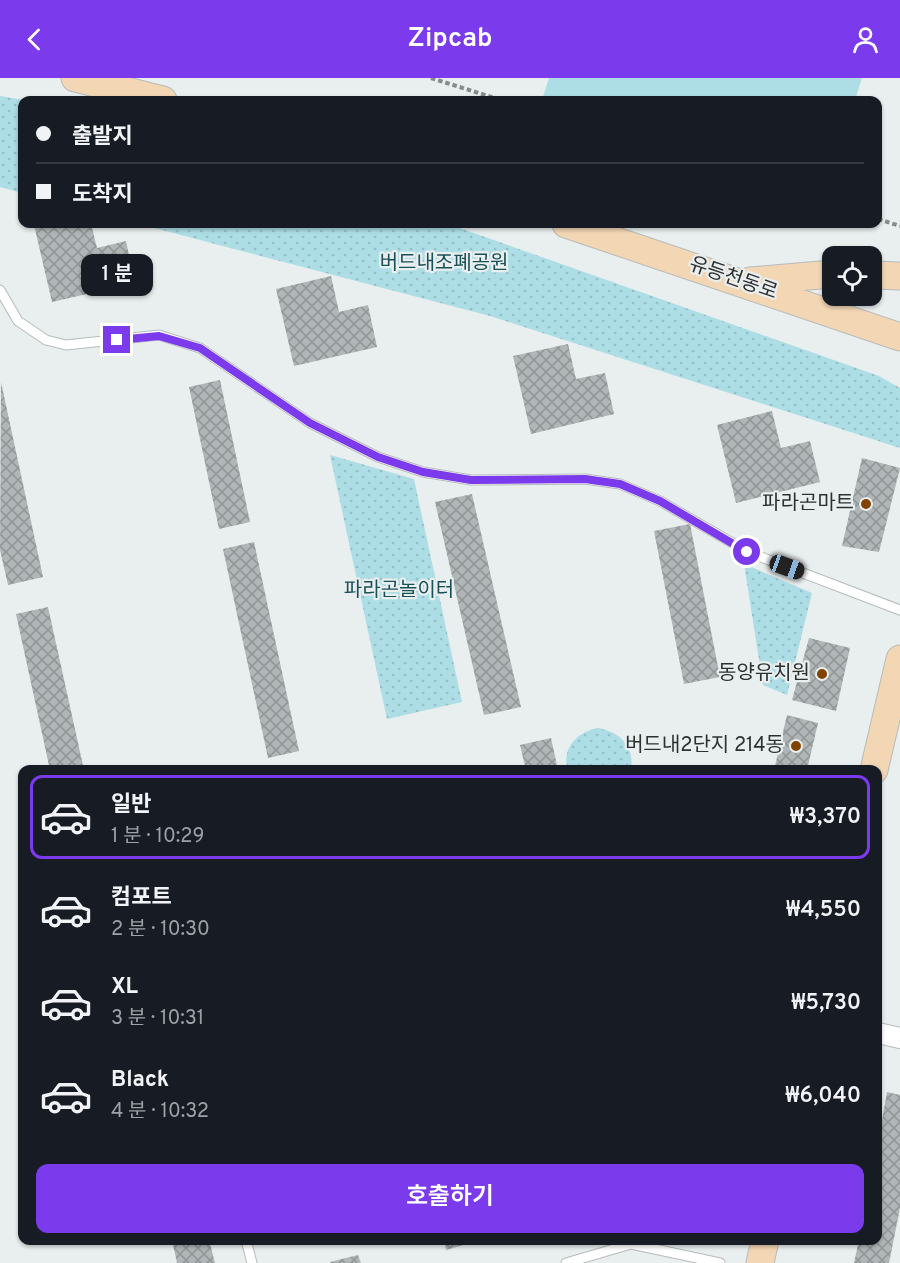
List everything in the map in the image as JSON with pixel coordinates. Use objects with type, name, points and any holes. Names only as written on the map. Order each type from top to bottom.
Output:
[{"type":"main road","points":[[75,78],[148,96]]},
{"type":"main road","name":"유등천동로","points":[[578,228],[900,337]]},
{"type":"main road","points":[[742,282],[822,275]]},
{"type":"main road","points":[[882,275],[900,276]]},
{"type":"main road","points":[[875,765],[900,659]]},
{"type":"main road","points":[[760,1263],[764,1245]]},
{"type":"street","points":[[882,1034],[900,1038]]},
{"type":"lane","points":[[0,290],[18,321],[46,340],[66,345],[159,336],[200,348],[310,423],[378,457],[423,472],[471,480],[585,479],[620,484],[660,501],[747,552],[900,610]]},
{"type":"lane","points":[[247,1245],[252,1263]]},
{"type":"lane","points":[[566,1263],[622,1245]]},
{"type":"lane","points":[[644,1245],[720,1263]]},
{"type":"path","points":[[431,78],[488,96]]},
{"type":"path","points":[[882,220],[900,226]]},
{"type":"green space","points":[[549,78],[862,78],[856,96],[543,96]]},
{"type":"green space","points":[[0,96],[18,99],[18,192],[0,187]]},
{"type":"green space","name":"버드내조폐공원","points":[[154,228],[459,228],[879,376],[900,388],[900,448],[490,316]]},
{"type":"green space","name":"파라곤놀이터","points":[[330,455],[414,479],[462,702],[387,719]]},
{"type":"green space","points":[[744,564],[812,593],[787,695],[763,685]]},
{"type":"green space","points":[[597,728],[612,732],[624,741],[630,753],[632,765],[566,765],[567,754],[573,742]]},
{"type":"building","points":[[35,228],[92,228],[97,248],[126,241],[135,283],[52,302]]},
{"type":"building","points":[[331,276],[339,312],[368,305],[377,347],[294,366],[276,289]]},
{"type":"building","points":[[568,344],[576,379],[605,373],[614,414],[531,434],[513,356]]},
{"type":"building","points":[[220,380],[250,522],[219,529],[189,387]]},
{"type":"building","points":[[1,382],[43,577],[8,585],[0,550]]},
{"type":"building","points":[[772,411],[781,448],[810,441],[820,482],[736,503],[717,425]]},
{"type":"building","points":[[862,458],[900,468],[879,552],[842,546]]},
{"type":"building","points":[[472,494],[521,707],[484,715],[435,502]]},
{"type":"building","points":[[690,524],[720,677],[684,684],[654,531]]},
{"type":"building","points":[[254,542],[299,751],[268,758],[223,549]]},
{"type":"building","points":[[48,607],[83,765],[49,765],[16,614]]},
{"type":"building","name":"동양유치원","points":[[809,638],[850,648],[836,711],[792,700]]},
{"type":"building","name":"버드내2단지 214동","points":[[787,715],[818,723],[808,765],[775,765]]},
{"type":"building","points":[[551,738],[557,765],[525,765],[520,745]]},
{"type":"building","points":[[887,1092],[900,1095],[900,1208],[889,1263],[854,1263],[858,1245],[882,1245],[882,1120]]},
{"type":"building","points":[[173,1245],[210,1245],[215,1263],[177,1263]]},
{"type":"building","points":[[445,1245],[463,1245],[446,1250]]},
{"type":"building","points":[[358,1255],[361,1263],[330,1263],[330,1262]]},
{"type":"place","name":"파라곤마트","points":[[866,504]]},
{"type":"place","name":"동양유치원","points":[[822,674]]},
{"type":"place","name":"버드내2단지 214동","points":[[796,746]]},
{"type":"route","points":[[117,340],[159,336],[200,348],[310,423],[378,457],[423,472],[471,480],[585,479],[620,484],[660,501],[747,552]]}]
